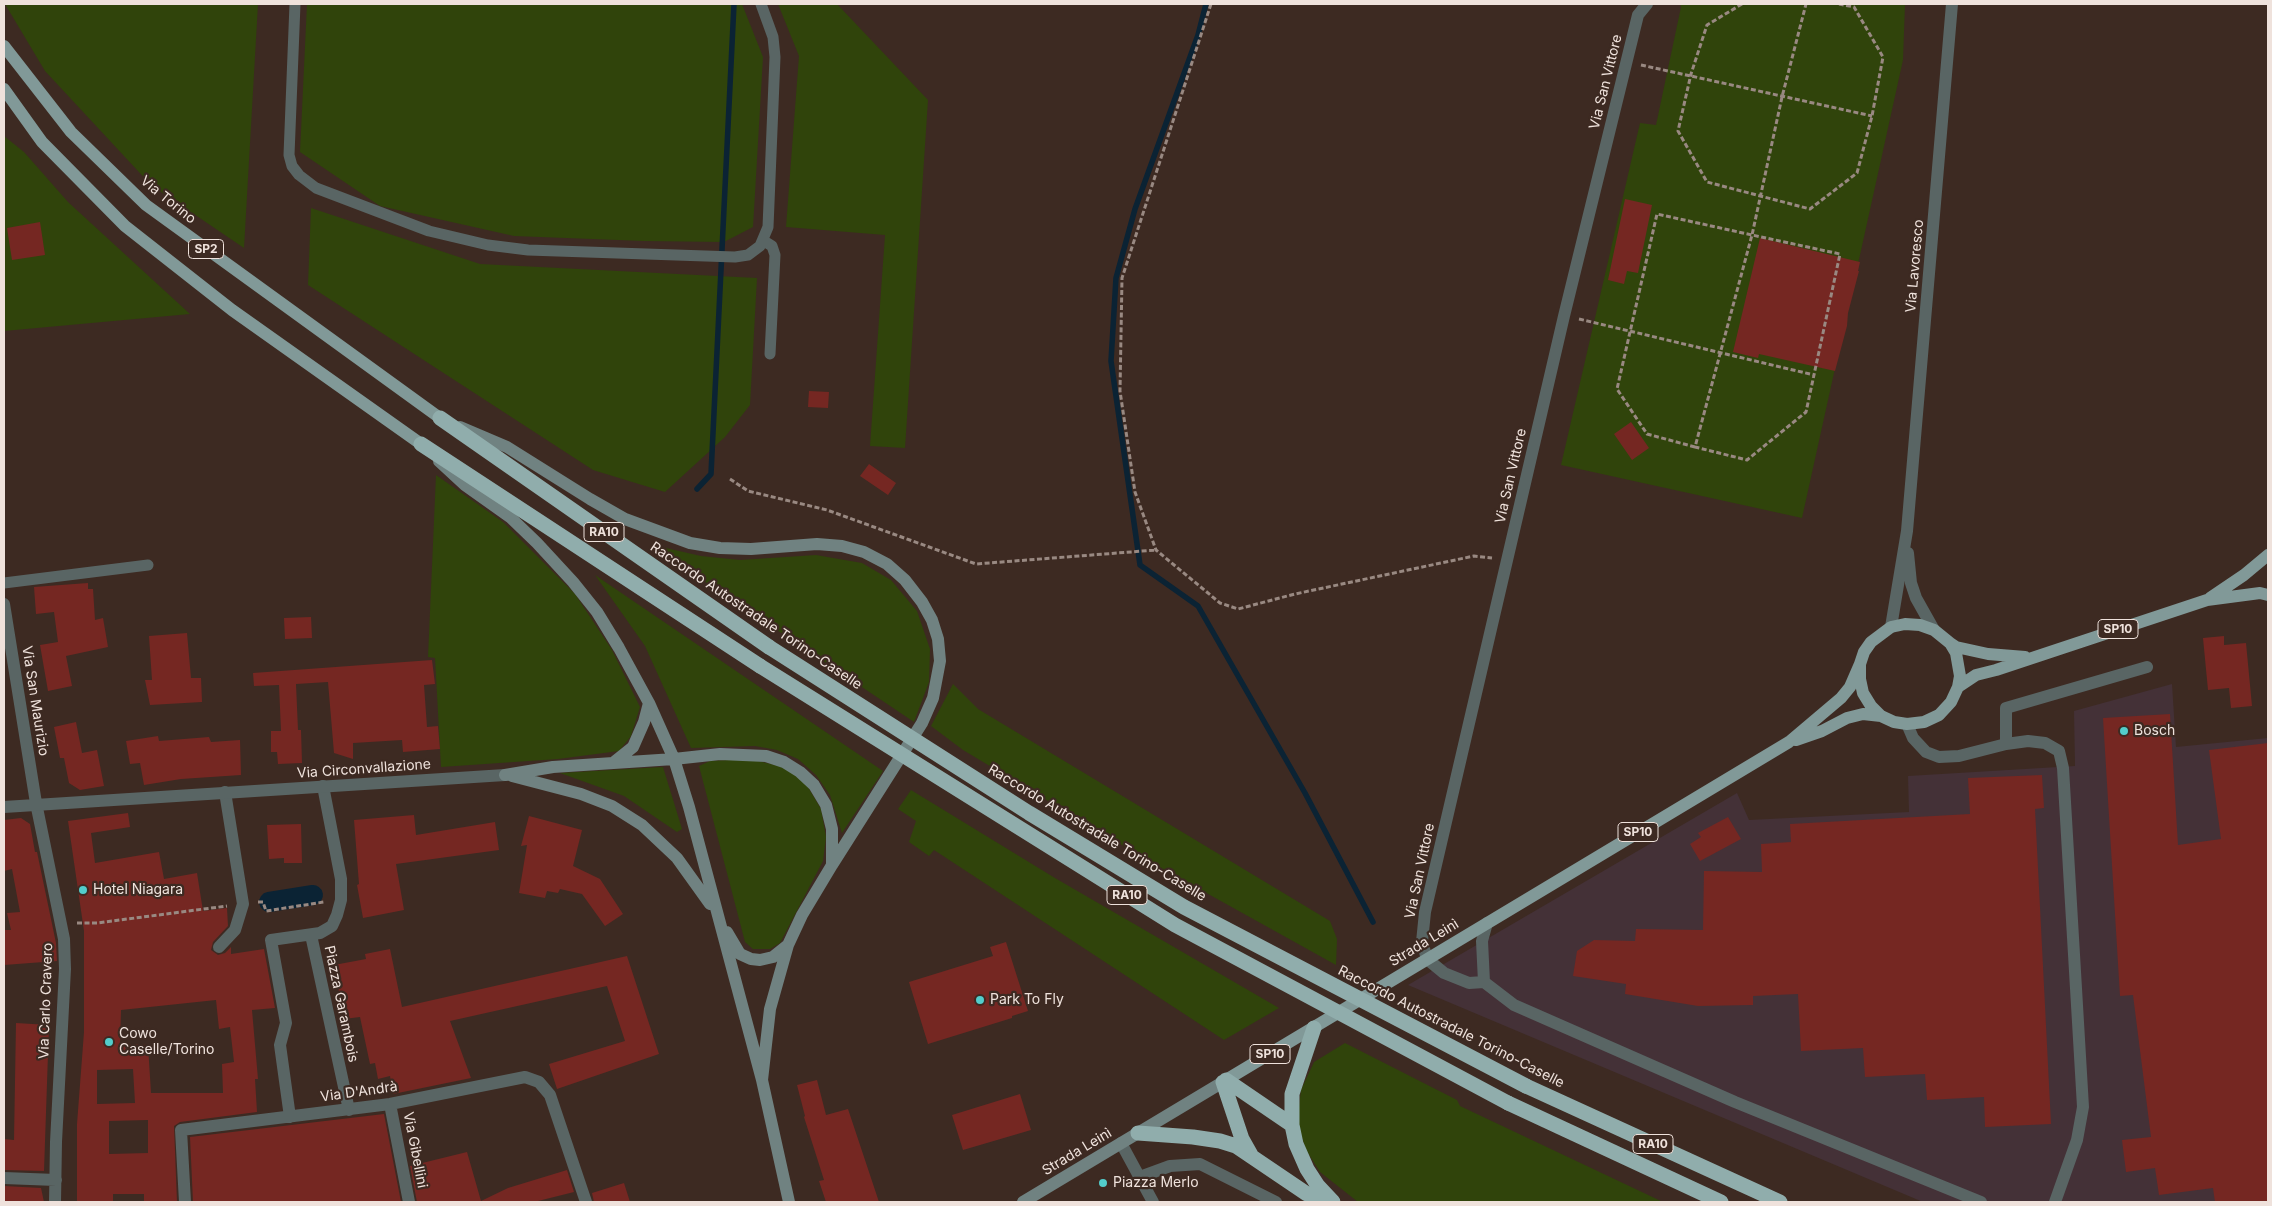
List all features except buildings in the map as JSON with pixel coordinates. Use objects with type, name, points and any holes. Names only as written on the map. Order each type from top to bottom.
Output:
[{"type":"highway","name":"Raccordo Autostradale Torino-Caselle","points":[[440,418],[769,647],[1029,813],[1184,907],[1526,1086],[1780,1202]]},
{"type":"highway","name":"RA10","points":[[420,444],[760,666],[1175,925],[1508,1103],[1721,1202]]},
{"type":"highway","points":[[1314,1028],[1292,1094],[1292,1125],[1296,1144],[1307,1169],[1318,1186],[1333,1202]]},
{"type":"highway","points":[[1225,1081],[1292,1125]]},
{"type":"highway","points":[[1225,1081],[1242,1139],[1252,1156]]},
{"type":"highway","points":[[1138,1133],[1220,1141],[1252,1156],[1307,1194],[1325,1202]]},
{"type":"main road","name":"Via Torino","points":[[4,46],[71,132],[146,205],[440,418]]},
{"type":"main road","name":"SP2","points":[[4,89],[42,142],[125,226],[232,310],[420,444],[465,485],[510,517],[573,582],[596,612],[619,648],[649,703],[674,759],[689,806],[762,1080],[789,1202]]},
{"type":"main road","name":"SP2","points":[[440,418],[507,447],[625,519],[690,543],[720,548],[751,550],[817,544],[842,546],[864,552],[879,560],[905,580],[922,602],[932,620],[938,639],[940,662],[934,698],[922,723],[802,915],[788,945],[770,1010],[762,1080]]},
{"type":"main road","name":"SP10","points":[[2206,600],[2244,575],[2268,555]]},
{"type":"main road","name":"SP10","points":[[1958,687],[1976,675],[2206,600],[2260,593],[2268,595]]},
{"type":"main road","name":"SP10","points":[[1860,664],[1871,642],[1891,627],[1913,624],[1934,630],[1956,647],[1988,654],[2030,658]]},
{"type":"main road","name":"SP10","points":[[1881,716],[1894,722],[1907,724],[1924,722],[1939,715],[1951,702],[1958,687],[1959,664],[1950,643]]},
{"type":"main road","points":[[1860,664],[1860,679],[1863,693],[1871,706],[1881,716]]},
{"type":"main road","name":"Strada Leinì","points":[[1023,1202],[1789,742],[1841,698],[1850,687],[1860,664]]},
{"type":"main road","points":[[613,763],[633,747],[644,722],[649,703]]},
{"type":"main road","name":"Strada Leinì","points":[[1789,742],[1822,731],[1847,718],[1863,714],[1881,716]]},
{"type":"main road","points":[[505,775],[553,766],[745,754],[766,756],[784,762],[800,772],[814,785],[826,805],[832,829],[832,865]]},
{"type":"main road","points":[[505,775],[581,794],[612,806],[642,825],[677,858],[700,888],[740,954],[751,959],[760,960],[773,957],[788,945]]},
{"type":"street","name":"Via San Vittore","points":[[1427,959],[1422,942],[1425,912],[1564,316],[1626,62],[1638,16],[1647,4]]},
{"type":"street","name":"Via Lavoresco","points":[[1906,531],[1952,4]]},
{"type":"street","points":[[1891,627],[1906,531]]},
{"type":"street","points":[[1906,531],[1911,583],[1916,598],[1934,630]]},
{"type":"street","name":"Via San Maurizio","points":[[4,604],[36,803]]},
{"type":"street","points":[[2006,744],[2006,708],[2147,667]]},
{"type":"street","points":[[1907,724],[1913,738],[1926,752],[1939,757],[1959,756],[2006,744],[2028,741],[2045,743],[2058,752],[2063,768],[2083,1107],[2078,1140],[2054,1202]]},
{"type":"street","name":"Via Circonvallazione","points":[[4,807],[36,803],[505,775]]},
{"type":"street","name":"Piazza Garambois","points":[[290,1117],[280,1045],[286,1023],[270,940],[320,933],[332,926],[341,900],[341,879],[323,786]]},
{"type":"street","points":[[219,946],[235,930],[243,904],[225,792]]},
{"type":"street","name":"Via Carlo Cravero","points":[[36,803],[61,923],[65,969],[60,1043],[55,1202]]},
{"type":"street","points":[[1484,982],[1482,940],[1487,923]]},
{"type":"street","name":"Piazza Garambois","points":[[311,935],[349,1110]]},
{"type":"street","points":[[1427,959],[1444,973],[1469,983],[1484,982],[1514,1005],[1533,1014],[1735,1102],[1982,1202]]},
{"type":"street","name":"Via D'Andrà","points":[[185,1202],[181,1130],[390,1104],[525,1077],[539,1082],[550,1095],[586,1202]]},
{"type":"street","name":"Via Gibellini","points":[[390,1104],[409,1202]]},
{"type":"street","points":[[1121,1143],[1154,1202]]},
{"type":"street","points":[[1140,1177],[1170,1166],[1200,1164],[1276,1202]]},
{"type":"street","points":[[4,1178],[56,1180]]},
{"type":"lane","points":[[295,4],[289,155],[295,171],[310,184],[323,191],[405,222],[450,237],[479,244],[528,250],[735,258],[755,251],[764,241],[768,227],[776,57],[773,37],[762,4]]},
{"type":"lane","points":[[764,241],[772,246],[776,255],[770,354]]},
{"type":"lane","points":[[4,583],[148,565]]},
{"type":"path","points":[[1211,4],[1122,278],[1120,391],[1135,492],[1156,550],[1220,603],[1238,609],[1296,594],[1474,556],[1507,559]]},
{"type":"path","points":[[1742,4],[1707,25],[1691,74],[1678,131],[1707,182],[1810,209],[1857,173],[1872,116],[1883,57],[1854,7],[1839,4]]},
{"type":"path","points":[[1695,448],[1752,235],[1782,97],[1806,4]]},
{"type":"path","points":[[1626,62],[1691,74],[1782,97],[1872,116]]},
{"type":"path","points":[[1657,214],[1752,235],[1840,254],[1806,412],[1747,460],[1647,434],[1617,389],[1657,214]]},
{"type":"path","points":[[1564,316],[1814,375]]},
{"type":"path","points":[[730,479],[748,491],[827,510],[976,564],[1156,550]]},
{"type":"path","points":[[61,923],[97,923],[263,902],[266,911],[341,900]]},
{"type":"shaded area","points":[[2172,684],[2176,747],[2268,738],[2268,1202],[1923,1202],[1408,985],[1737,793],[1749,820],[1909,812],[1908,776],[2075,766],[2074,711]]},
{"type":"green space","points":[[5,4],[258,4],[244,248],[151,185],[45,71]]},
{"type":"green space","points":[[307,4],[742,4],[763,57],[753,227],[724,242],[514,236],[380,206],[300,152]]},
{"type":"green space","points":[[778,4],[837,4],[928,100],[905,448],[870,446],[885,235],[786,227],[799,56]]},
{"type":"green space","points":[[1680,4],[1905,4],[1903,60],[1802,518],[1561,465],[1640,123],[1656,125],[1681,7]]},
{"type":"green space","points":[[4,136],[24,152],[68,202],[190,314],[4,331]]},
{"type":"green space","points":[[311,208],[480,264],[757,278],[750,405],[725,437],[665,492],[593,470],[308,285]]},
{"type":"green space","points":[[436,475],[503,522],[575,594],[612,650],[640,707],[631,736],[619,751],[558,759],[441,767],[435,658],[428,657]]},
{"type":"green space","points":[[657,546],[701,556],[740,560],[816,555],[862,563],[891,580],[917,611],[930,649],[929,682],[914,722],[668,557]]},
{"type":"green space","points":[[595,575],[883,771],[842,833],[830,795],[816,775],[798,759],[777,750],[755,746],[691,748],[645,646]]},
{"type":"green space","points":[[953,684],[978,709],[1330,921],[1337,939],[1336,965],[1147,860],[963,750],[931,726]]},
{"type":"green space","points":[[750,759],[783,767],[805,782],[821,809],[826,837],[823,861],[780,943],[770,949],[753,949],[745,942],[699,766],[710,761]]},
{"type":"green space","points":[[663,767],[682,829],[677,832],[624,796],[560,773]]},
{"type":"green space","points":[[911,790],[1055,878],[1279,1008],[1224,1040],[934,850],[929,856],[909,842],[916,821],[898,809]]},
{"type":"green space","points":[[1345,1043],[1457,1100],[1460,1106],[1663,1202],[1358,1202],[1320,1172],[1306,1150],[1297,1123],[1301,1090],[1314,1062]]},
{"type":"waterway","points":[[697,489],[711,474],[734,4]]},
{"type":"waterway","points":[[1206,4],[1198,35],[1135,209],[1116,278],[1111,361],[1140,565],[1198,606],[1305,793],[1373,922]]},
{"type":"waterway","points":[[269,902],[313,895]]},
{"type":"place","name":"Bosch","points":[[2124,731]]},
{"type":"place","name":"Hotel Niagara","points":[[83,890]]},
{"type":"place","name":"Park To Fly","points":[[980,1000]]},
{"type":"place","name":"Cowo Caselle/Torino","points":[[109,1042]]},
{"type":"place","name":"Piazza Merlo","points":[[1103,1183]]}]
